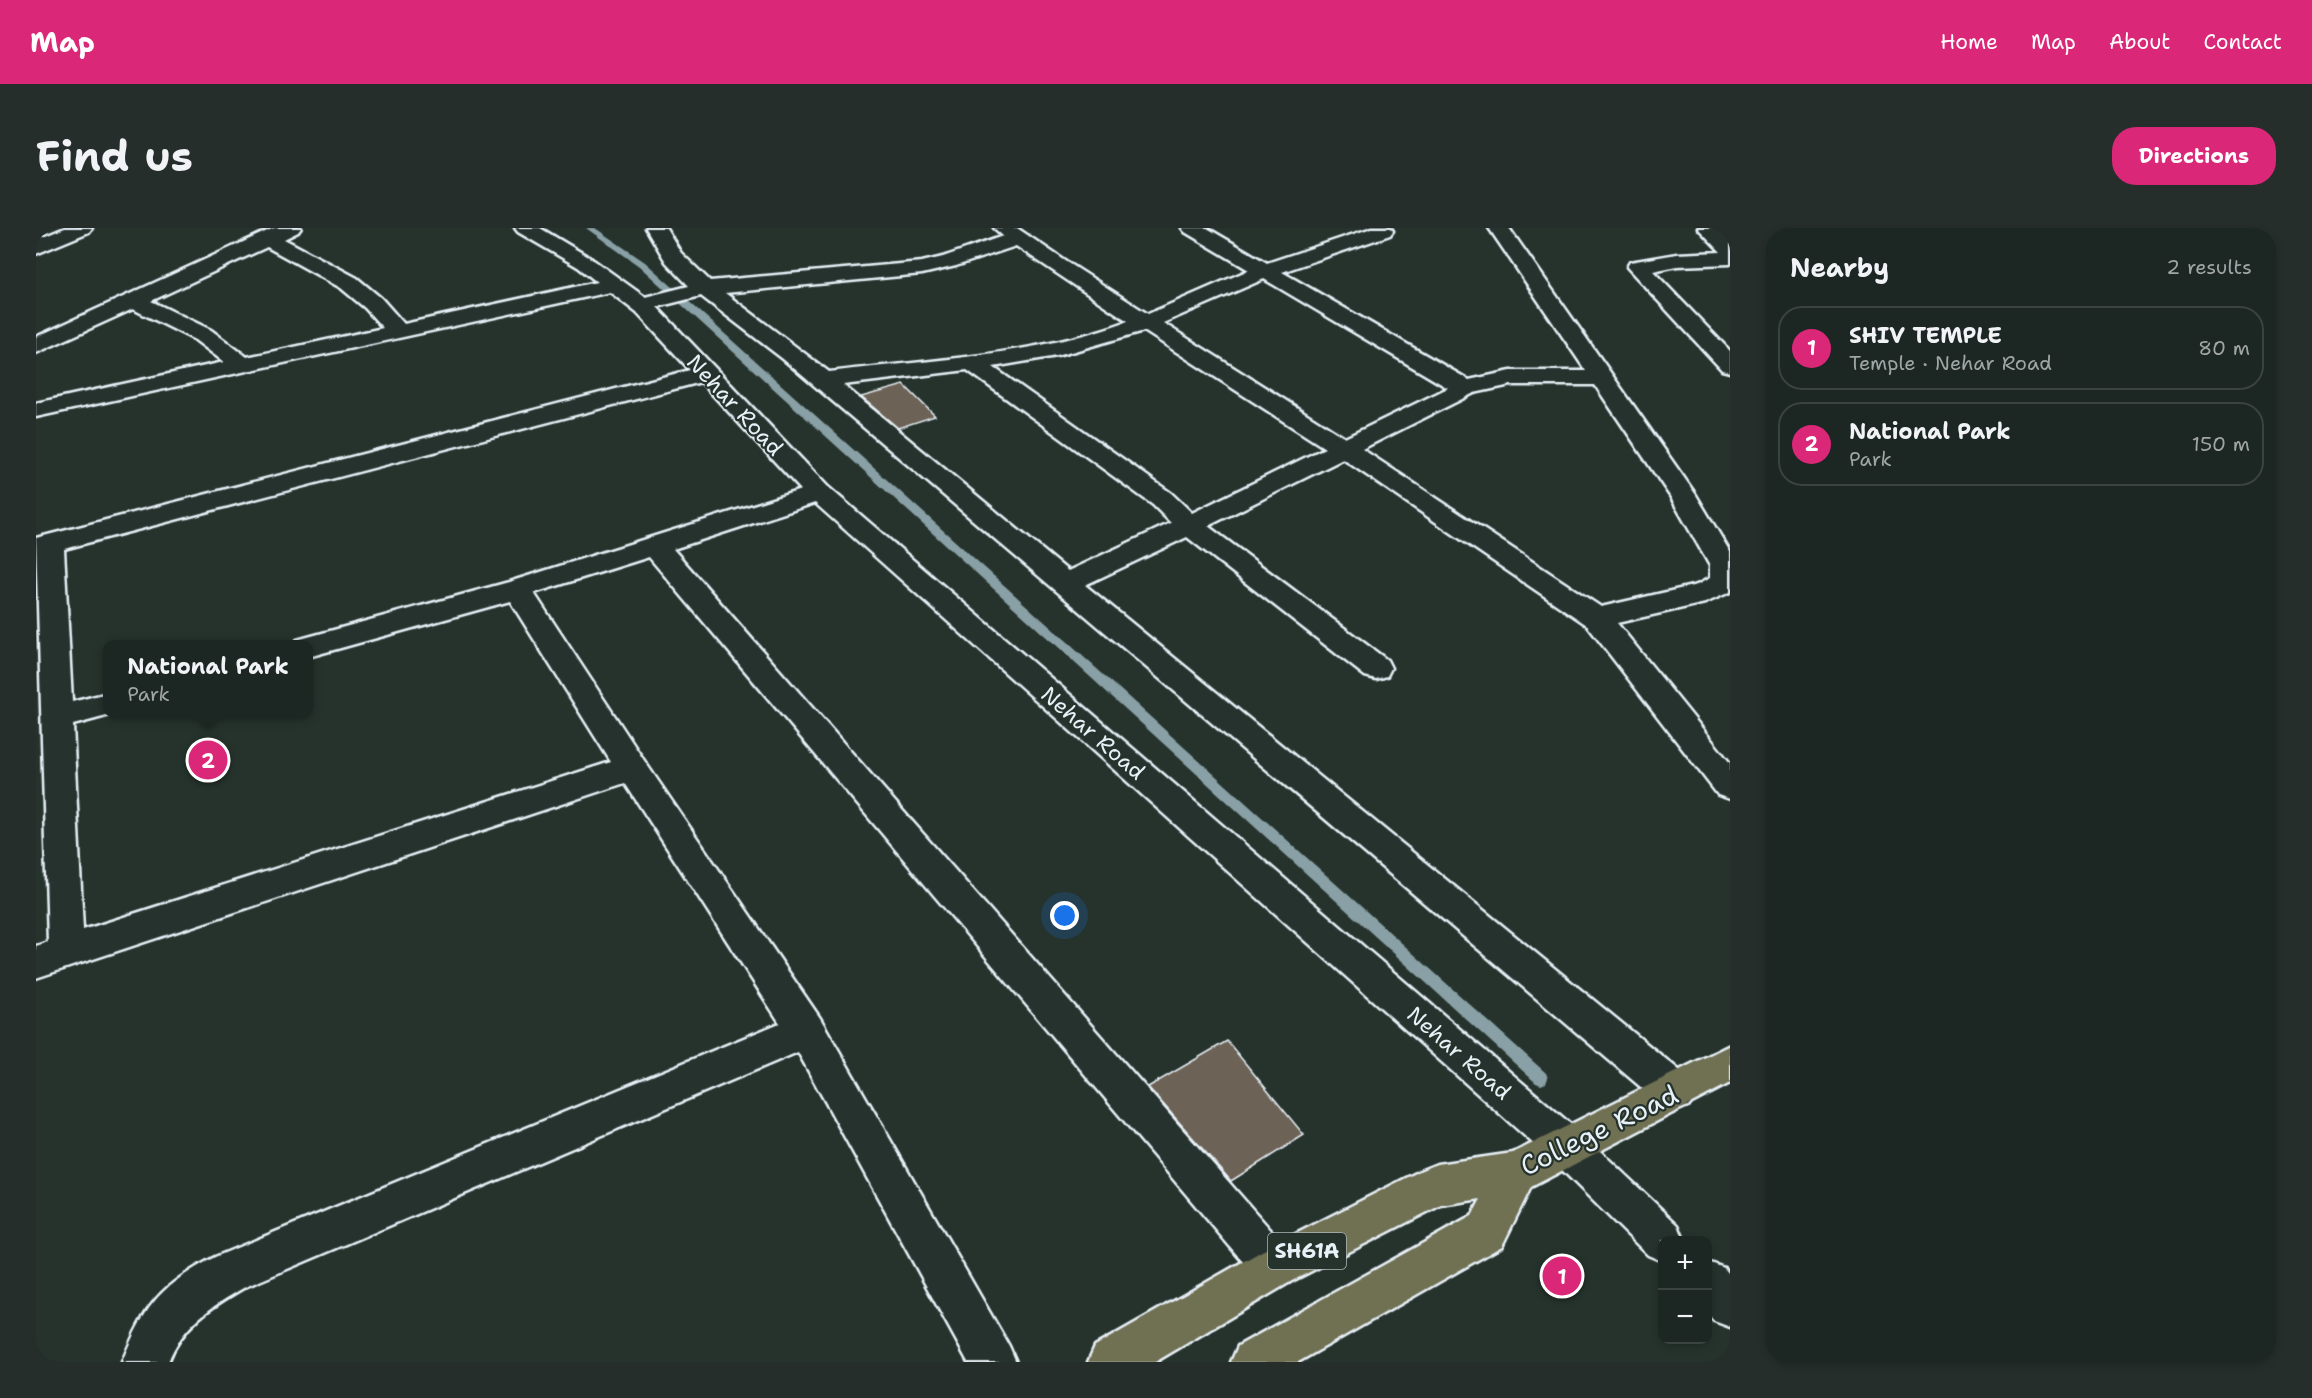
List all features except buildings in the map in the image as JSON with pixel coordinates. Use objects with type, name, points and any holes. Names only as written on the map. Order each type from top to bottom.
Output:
[{"type":"main road","name":"College Road","points":[[1111,1362],[1275,1267],[1437,1185],[1516,1173],[1730,1063]]},
{"type":"main road","points":[[1254,1362],[1487,1231],[1516,1173]]},
{"type":"street","points":[[36,248],[82,228]]},
{"type":"street","points":[[36,346],[291,228]]},
{"type":"street","name":"Nehar Road","points":[[525,228],[585,263],[615,285],[648,303],[706,373],[819,493],[1568,1148],[1659,1236]]},
{"type":"street","points":[[656,228],[661,242],[682,267],[695,290],[824,380],[1064,584],[1676,1092]]},
{"type":"street","points":[[1192,228],[1466,388]]},
{"type":"street","points":[[1498,228],[1683,495],[1724,566],[1725,577],[1720,585],[1705,593],[1597,618]]},
{"type":"street","points":[[1708,228],[1730,249]]},
{"type":"street","points":[[824,380],[971,363],[1041,352],[1089,341],[1147,323],[1265,271],[1383,231]]},
{"type":"street","points":[[648,303],[695,290],[922,268],[950,262],[1011,233],[1345,449],[1597,618],[1730,786]]},
{"type":"street","points":[[268,239],[349,283],[374,303],[399,332]]},
{"type":"street","points":[[1730,258],[1677,260],[1638,267],[1730,365]]},
{"type":"street","points":[[36,410],[615,285]]},
{"type":"street","points":[[133,301],[203,335],[242,365]]},
{"type":"street","points":[[971,363],[1162,499],[1189,525],[1376,668]]},
{"type":"street","points":[[632,768],[51,957],[56,718],[43,546],[706,373]]},
{"type":"street","points":[[1064,584],[1345,449],[1466,388],[1511,378],[1601,378]]},
{"type":"street","points":[[313,646],[517,589],[819,493]]},
{"type":"street","points":[[654,545],[1275,1267]]},
{"type":"street","points":[[517,589],[632,768],[806,1030],[993,1362]]},
{"type":"street","points":[[56,718],[103,705]]},
{"type":"street","points":[[145,1362],[150,1347],[168,1315],[190,1294],[230,1272],[806,1030]]},
{"type":"street","points":[[1712,1289],[1730,1305]]},
{"type":"waterway","points":[[590,228],[642,264],[1541,1078]]},
{"type":"place","name":"National Park","points":[[208,760]]},
{"type":"place","name":"SHIV TEMPLE","points":[[1562,1276]]}]
